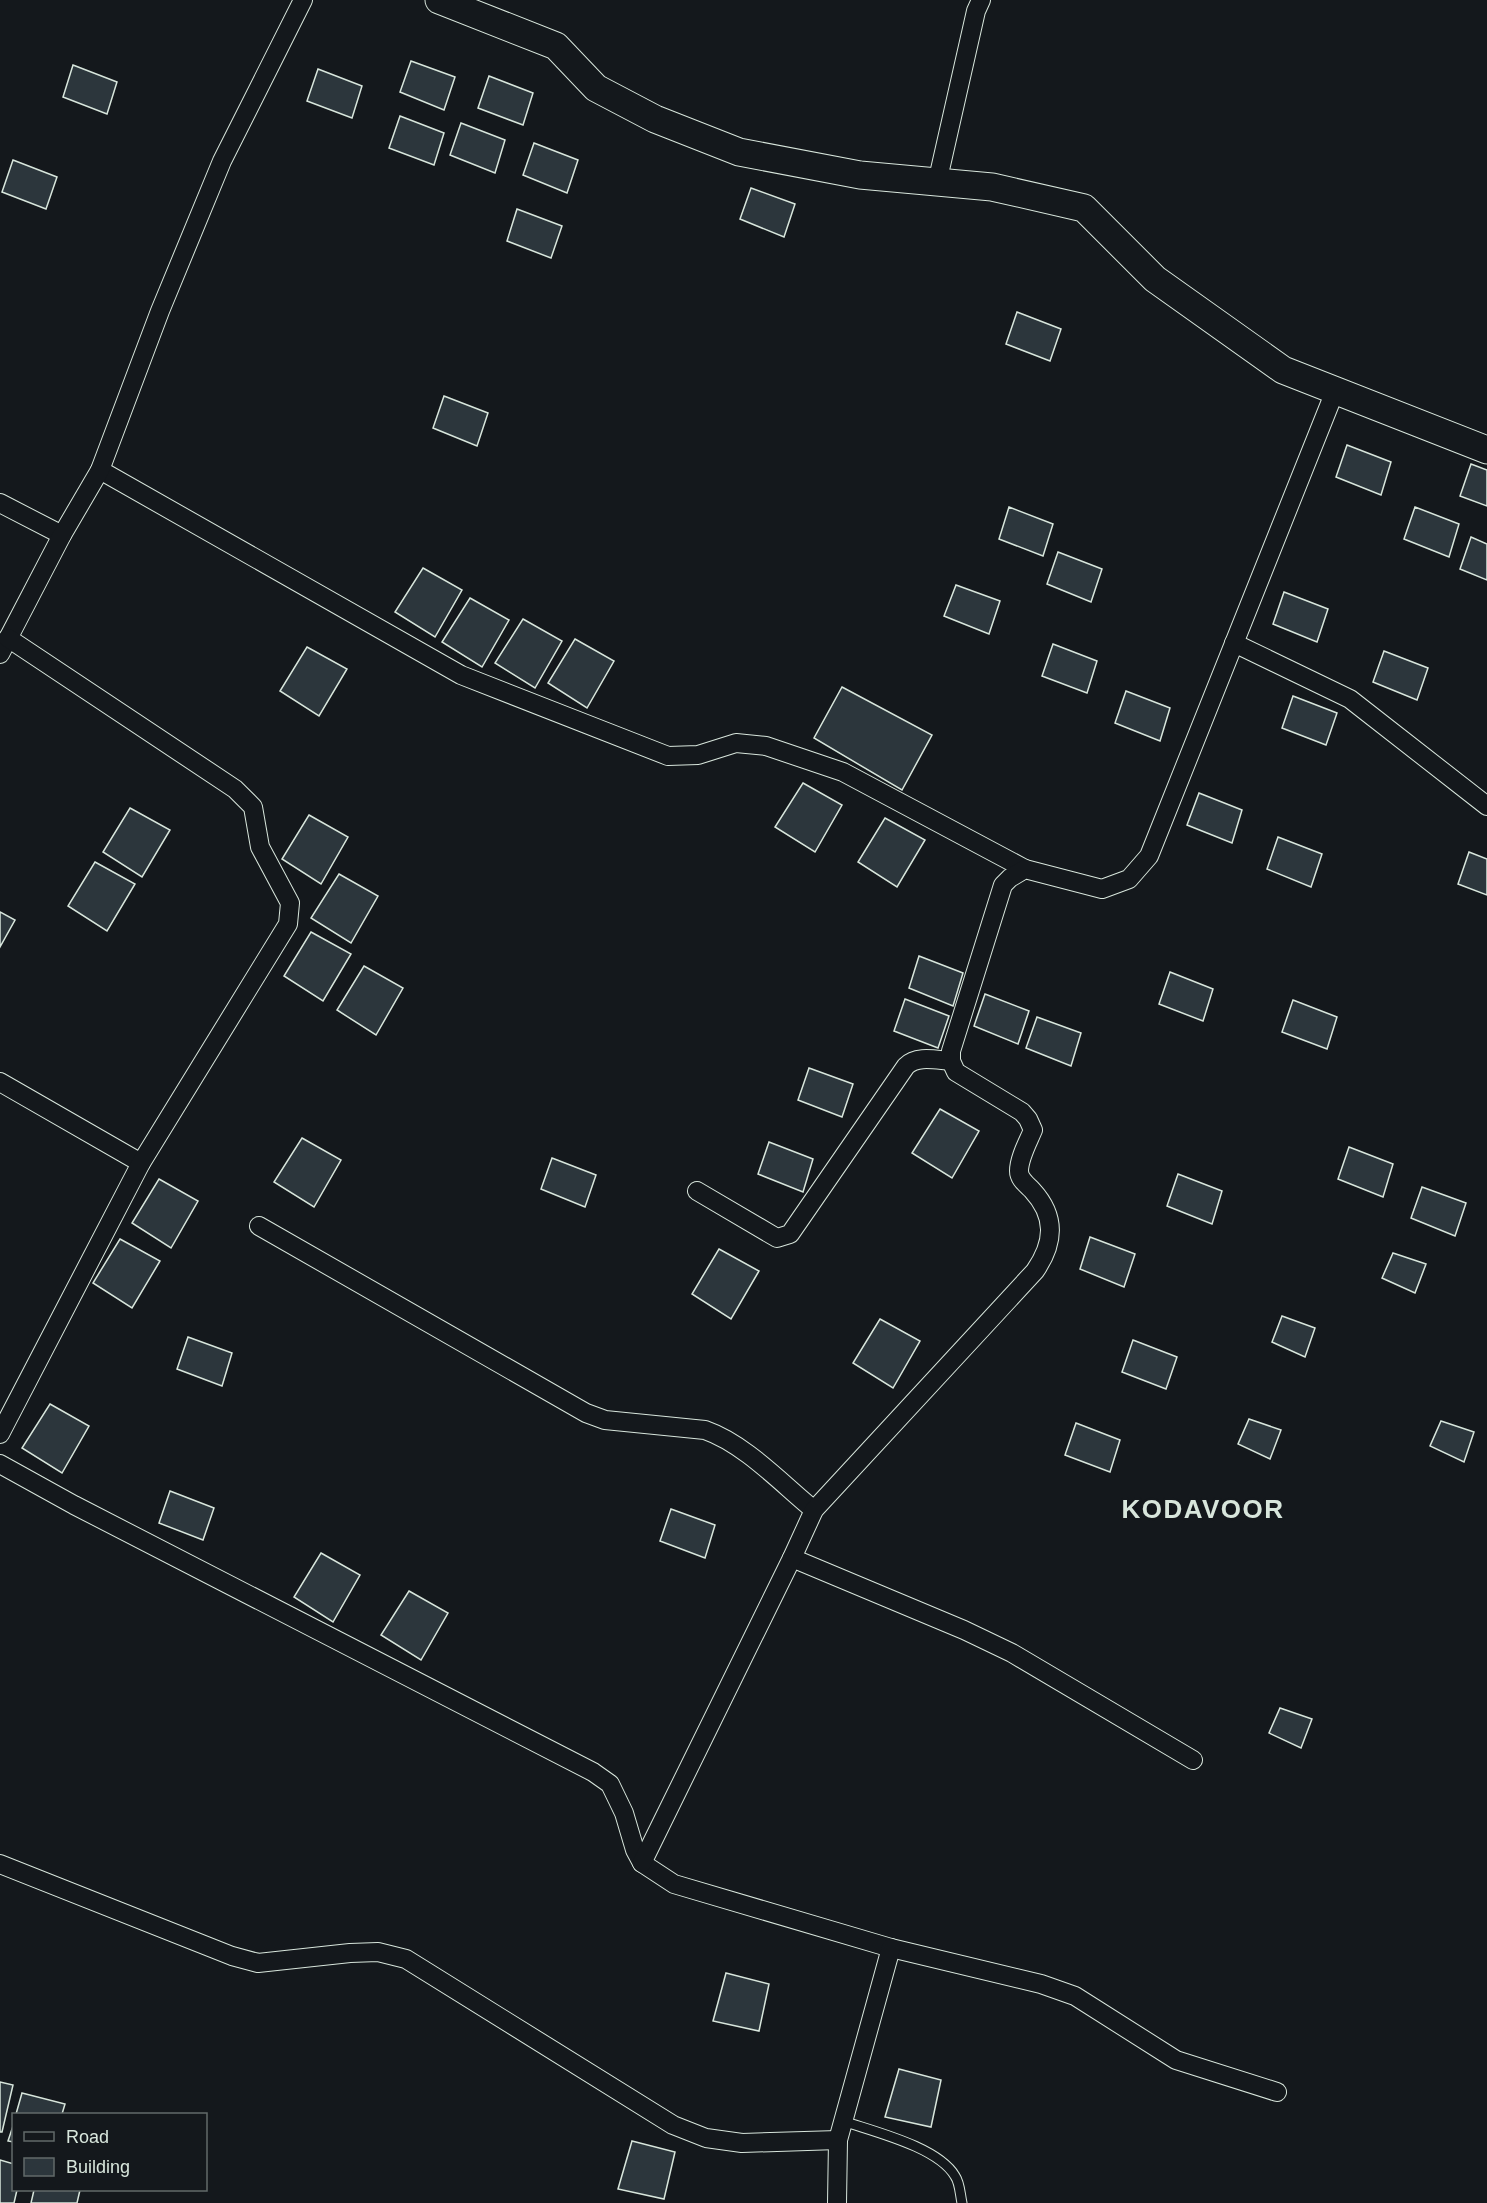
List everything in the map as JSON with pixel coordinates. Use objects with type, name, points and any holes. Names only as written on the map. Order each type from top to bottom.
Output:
[{"type":"street","points":[[0,1434],[141,1163],[288,924],[290,903],[260,847],[253,807],[236,789],[4,646],[62,535],[100,470],[160,311],[222,161],[303,0]]},
{"type":"street","points":[[439,0],[556,46],[596,88],[655,119],[739,152],[860,175],[992,188],[1084,208],[1155,279],[1283,370],[1487,450]]},
{"type":"street","points":[[937,183],[976,11],[981,0]]},
{"type":"street","points":[[100,470],[461,675],[668,756],[698,755],[736,743],[766,746],[832,768],[1025,869],[1101,889],[1129,879],[1149,856],[1335,391]]},
{"type":"street","points":[[0,503],[62,535]]},
{"type":"street","points":[[1234,643],[1350,699],[1487,806]]},
{"type":"street","points":[[642,1863],[814,1510],[1035,1271],[1044,1257],[1050,1234],[1050,1222],[1042,1201],[1019,1173],[1033,1130],[1028,1119],[1022,1112],[956,1072],[951,1061],[951,1051],[1003,885],[1025,869]]},
{"type":"street","points":[[698,1191],[777,1238],[790,1234],[906,1066],[918,1059],[951,1061]]},
{"type":"street","points":[[0,1082],[141,1163]]},
{"type":"street","points":[[259,1226],[586,1413],[605,1420],[705,1430],[734,1443],[814,1510]]},
{"type":"street","points":[[0,1464],[85,1511],[592,1773],[610,1785],[624,1813],[635,1850],[642,1863],[674,1884],[891,1948],[1041,1984],[1075,1995],[1176,2060],[1277,2092]]},
{"type":"street","points":[[792,1558],[964,1630],[1012,1653],[1193,1760]]},
{"type":"street","points":[[0,1864],[232,1956],[249,1960],[258,1962],[369,1952],[406,1959],[673,2124],[706,2138],[742,2143],[838,2140]]},
{"type":"street","points":[[837,2203],[838,2140],[891,1948]]},
{"type":"lane","points":[[843,2121],[931,2152],[946,2163],[957,2178],[962,2203]]},
{"type":"building","points":[[411,61],[455,77],[444,110],[400,92]]},
{"type":"building","points":[[73,65],[117,82],[107,114],[63,97]]},
{"type":"building","points":[[318,69],[362,86],[352,118],[307,101]]},
{"type":"building","points":[[489,76],[533,93],[523,125],[478,108]]},
{"type":"building","points":[[400,116],[444,133],[434,165],[389,148]]},
{"type":"building","points":[[461,123],[505,140],[495,173],[450,155]]},
{"type":"building","points":[[534,143],[578,160],[567,193],[523,175]]},
{"type":"building","points":[[13,160],[57,177],[46,209],[2,192]]},
{"type":"building","points":[[751,188],[795,204],[784,237],[740,219]]},
{"type":"building","points":[[517,209],[562,226],[551,258],[507,241]]},
{"type":"building","points":[[1017,312],[1061,329],[1050,361],[1006,344]]},
{"type":"building","points":[[444,396],[488,413],[477,446],[433,428]]},
{"type":"building","points":[[1347,445],[1391,462],[1381,495],[1336,477]]},
{"type":"building","points":[[1471,464],[1487,470],[1487,506],[1460,496]]},
{"type":"building","points":[[1009,507],[1053,524],[1043,556],[999,539]]},
{"type":"building","points":[[1415,507],[1459,524],[1449,557],[1404,539]]},
{"type":"building","points":[[1471,537],[1487,544],[1487,580],[1460,569]]},
{"type":"building","points":[[1058,552],[1102,569],[1091,602],[1047,584]]},
{"type":"building","points":[[423,568],[462,590],[435,637],[395,612]]},
{"type":"building","points":[[956,585],[1000,601],[989,634],[944,616]]},
{"type":"building","points":[[1284,592],[1328,609],[1317,642],[1273,624]]},
{"type":"building","points":[[470,598],[509,620],[482,667],[442,642]]},
{"type":"building","points":[[523,619],[562,641],[535,688],[495,663]]},
{"type":"building","points":[[575,639],[614,661],[587,708],[548,683]]},
{"type":"building","points":[[1053,644],[1097,661],[1087,693],[1042,676]]},
{"type":"building","points":[[307,647],[347,669],[319,716],[280,691]]},
{"type":"building","points":[[1384,651],[1428,668],[1417,700],[1373,682]]},
{"type":"building","points":[[842,687],[932,735],[902,790],[814,738]]},
{"type":"building","points":[[1126,691],[1170,708],[1160,741],[1115,723]]},
{"type":"building","points":[[1293,696],[1337,713],[1326,745],[1282,728]]},
{"type":"building","points":[[803,783],[842,805],[815,852],[775,827]]},
{"type":"building","points":[[1199,793],[1242,810],[1232,843],[1187,825]]},
{"type":"building","points":[[130,808],[170,830],[142,877],[103,852]]},
{"type":"building","points":[[309,815],[348,837],[321,884],[282,859]]},
{"type":"building","points":[[885,818],[925,840],[897,887],[858,862]]},
{"type":"building","points":[[1278,837],[1322,854],[1311,887],[1267,869]]},
{"type":"building","points":[[1469,852],[1487,859],[1487,895],[1458,884]]},
{"type":"building","points":[[95,862],[135,884],[107,931],[68,906]]},
{"type":"building","points":[[339,874],[378,896],[351,943],[311,918]]},
{"type":"building","points":[[0,912],[15,920],[0,947]]},
{"type":"building","points":[[311,932],[351,954],[323,1001],[284,976]]},
{"type":"building","points":[[919,956],[963,973],[953,1006],[909,988]]},
{"type":"building","points":[[364,966],[403,988],[376,1035],[337,1010]]},
{"type":"building","points":[[1170,972],[1213,989],[1203,1021],[1159,1004]]},
{"type":"building","points":[[985,994],[1029,1011],[1018,1044],[974,1026]]},
{"type":"building","points":[[905,999],[949,1016],[938,1048],[894,1031]]},
{"type":"building","points":[[1293,1000],[1337,1017],[1327,1049],[1282,1032]]},
{"type":"building","points":[[1037,1017],[1081,1033],[1071,1066],[1026,1048]]},
{"type":"building","points":[[809,1068],[853,1084],[842,1117],[798,1100]]},
{"type":"building","points":[[940,1109],[979,1131],[952,1178],[912,1153]]},
{"type":"building","points":[[302,1138],[341,1160],[314,1207],[274,1182]]},
{"type":"building","points":[[769,1142],[813,1159],[803,1192],[758,1174]]},
{"type":"building","points":[[1349,1147],[1393,1164],[1383,1197],[1338,1179]]},
{"type":"building","points":[[552,1158],[596,1175],[585,1207],[541,1189]]},
{"type":"building","points":[[1178,1174],[1222,1191],[1212,1224],[1167,1206]]},
{"type":"building","points":[[159,1179],[198,1201],[171,1248],[132,1223]]},
{"type":"building","points":[[1422,1187],[1466,1203],[1455,1236],[1411,1218]]},
{"type":"building","points":[[1090,1237],[1135,1254],[1124,1287],[1080,1269]]},
{"type":"building","points":[[120,1239],[160,1261],[132,1308],[93,1283]]},
{"type":"building","points":[[719,1249],[759,1271],[731,1319],[692,1294]]},
{"type":"building","points":[[1393,1253],[1426,1264],[1415,1293],[1382,1278]]},
{"type":"building","points":[[1282,1316],[1315,1328],[1305,1357],[1272,1342]]},
{"type":"building","points":[[880,1319],[920,1341],[893,1388],[853,1363]]},
{"type":"building","points":[[188,1337],[232,1353],[222,1386],[177,1369]]},
{"type":"building","points":[[1133,1340],[1177,1357],[1166,1389],[1122,1372]]},
{"type":"building","points":[[50,1404],[89,1426],[62,1473],[22,1448]]},
{"type":"building","points":[[1249,1419],[1281,1430],[1270,1459],[1238,1444]]},
{"type":"building","points":[[1441,1421],[1474,1432],[1464,1462],[1430,1446]]},
{"type":"building","points":[[1076,1423],[1120,1440],[1110,1472],[1065,1455]]},
{"type":"building","points":[[170,1491],[214,1508],[203,1540],[159,1523]]},
{"type":"building","points":[[671,1509],[715,1525],[705,1558],[660,1541]]},
{"type":"building","points":[[321,1553],[360,1575],[333,1622],[294,1597]]},
{"type":"building","points":[[409,1591],[448,1613],[421,1660],[381,1635]]},
{"type":"building","points":[[1280,1708],[1312,1719],[1301,1748],[1269,1733]]},
{"type":"building","points":[[726,1973],[769,1984],[759,2031],[713,2021]]},
{"type":"building","points":[[899,2069],[941,2080],[931,2127],[885,2117]]},
{"type":"building","points":[[0,2082],[13,2085],[2,2132],[0,2132]]},
{"type":"building","points":[[22,2093],[65,2104],[62,2113],[16,2113]]},
{"type":"building","points":[[12,2129],[12,2142],[8,2141]]},
{"type":"building","points":[[632,2141],[675,2152],[664,2199],[618,2189]]},
{"type":"building","points":[[0,2160],[12,2163],[12,2191],[17,2191],[14,2203],[0,2203]]},
{"type":"building","points":[[34,2191],[80,2191],[77,2203],[31,2203]]},
{"type":"district","name":"KODAVOOR","points":[[1203,1509]]}]
